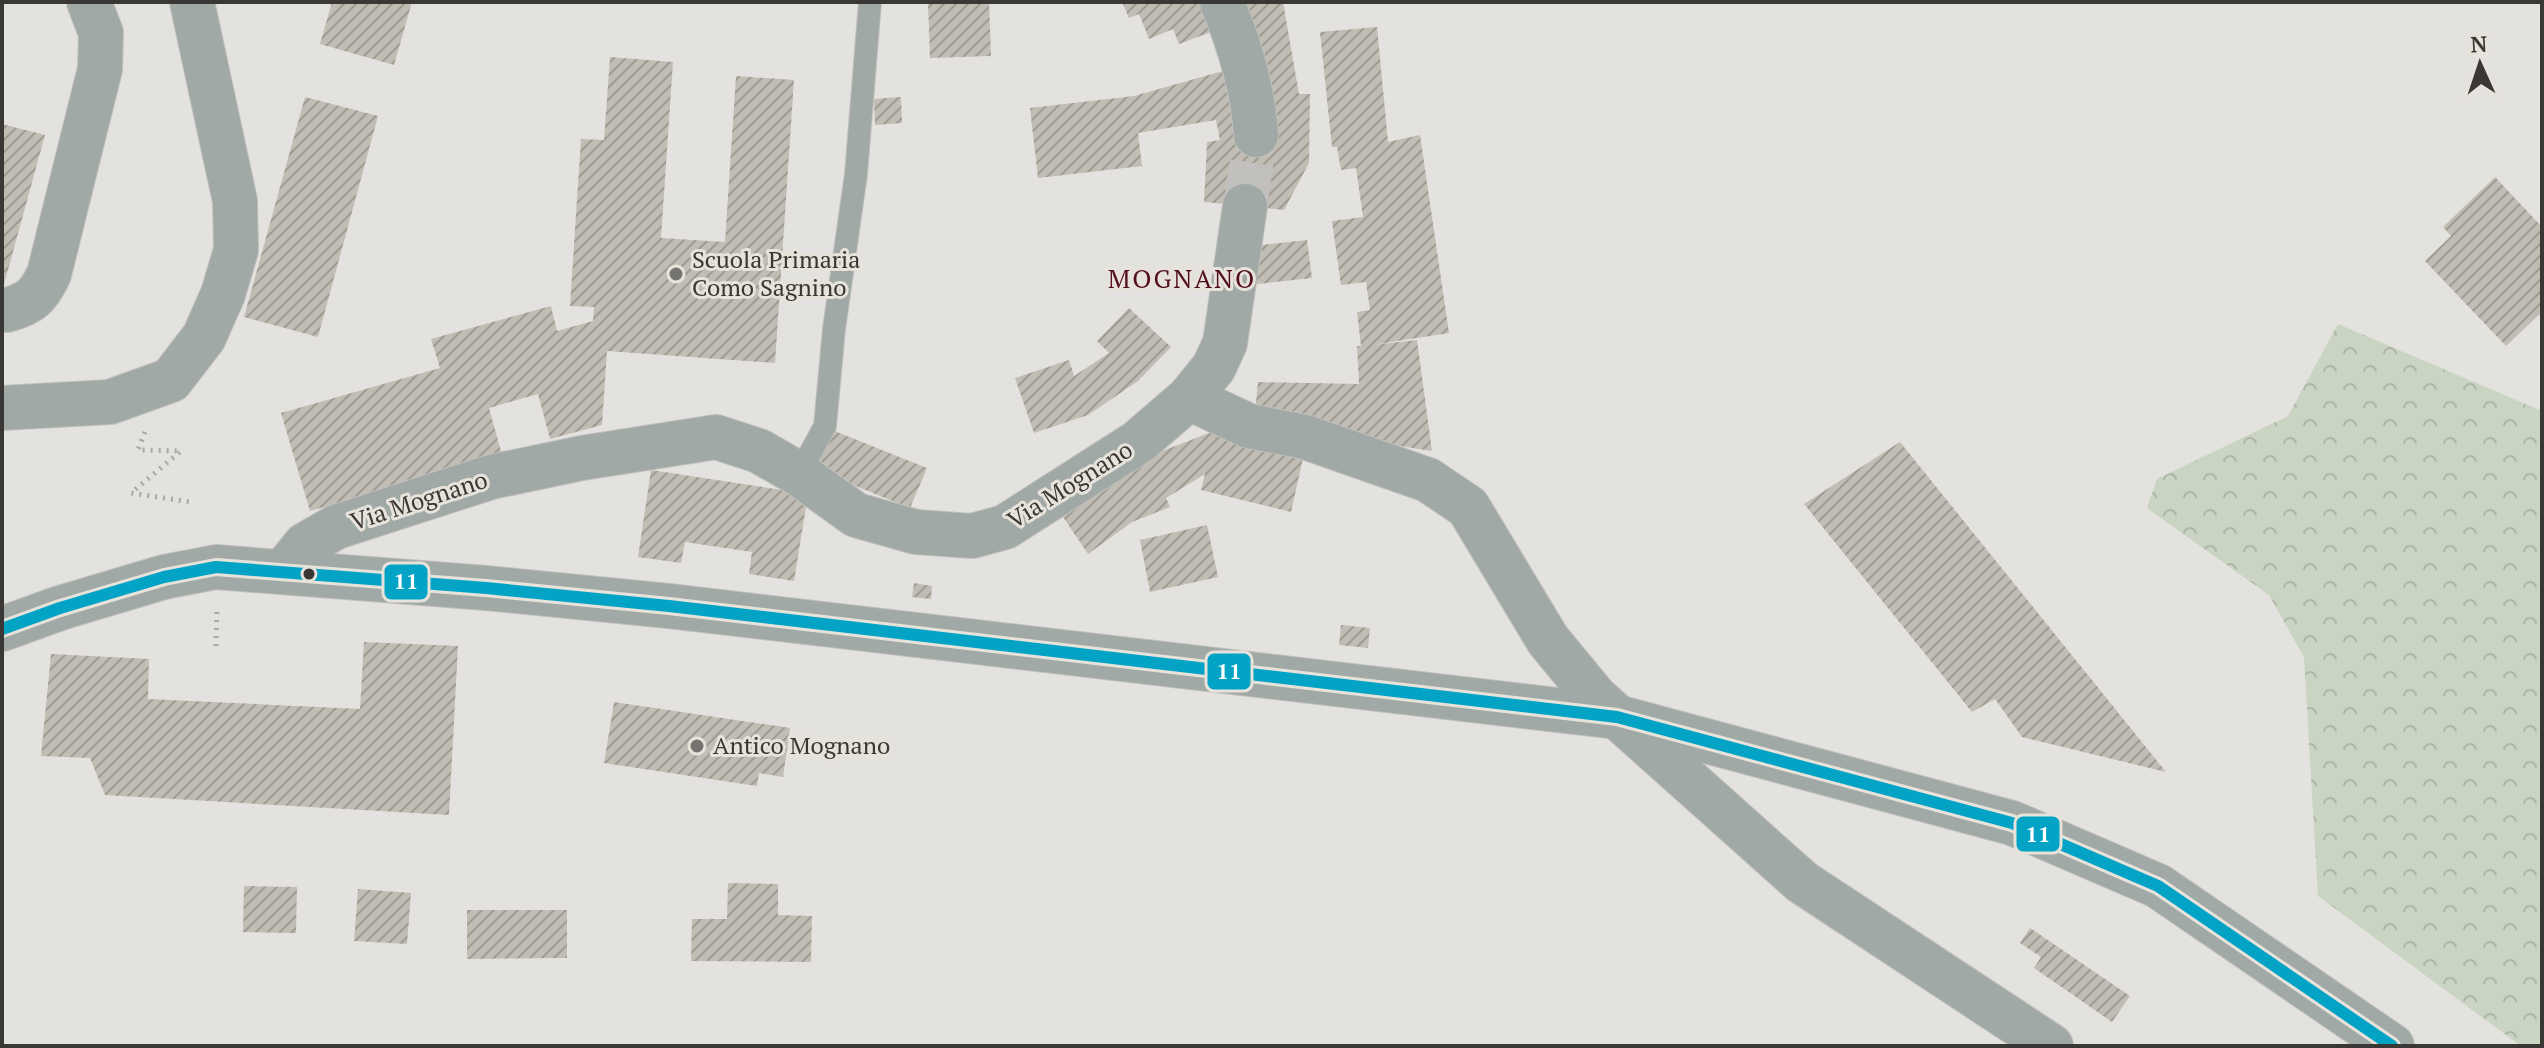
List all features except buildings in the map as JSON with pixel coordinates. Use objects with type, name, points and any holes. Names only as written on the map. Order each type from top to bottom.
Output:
[{"type":"street","points":[[7,310],[24,305],[40,293],[49,274],[100,69],[101,33],[89,2]]},
{"type":"street","points":[[2,408],[110,402],[171,380],[204,337],[223,294],[236,250],[235,201],[192,2]]},
{"type":"street","points":[[1222,2],[1254,100],[1256,135]]},
{"type":"street","name":"Via Mognano","points":[[284,571],[305,545],[336,527],[491,477],[582,458],[716,437],[759,451],[799,474],[856,515],[916,532],[972,536],[1005,527],[1138,442],[1189,398],[1214,367],[1225,343],[1245,206]]},
{"type":"street","points":[[1189,398],[1249,426],[1330,444],[1428,480],[1468,507],[1548,640],[1595,697],[1802,882],[2051,1046]]},
{"type":"street","points":[[2,629],[164,577],[216,567],[669,606],[1617,717],[2012,823],[2158,886],[2392,1046]]},
{"type":"lane","points":[[799,474],[825,426],[834,329],[856,174],[870,2]]},
{"type":"path","points":[[148,427],[138,450],[181,451],[131,493],[191,502]]},
{"type":"path","points":[[216,646],[217,598]]},
{"type":"green space","points":[[2338,324],[2542,411],[2542,1046],[2521,1046],[2318,896],[2304,657],[2269,595],[2147,508],[2157,479],[2288,416]]},
{"type":"tunnel","points":[[1245,206],[1256,135]]},
{"type":"transit line","name":"11","points":[[2,629],[164,577],[216,567],[669,606],[1617,717],[2012,823],[2158,886],[2392,1046]]},
{"type":"place","name":"Scuola Primaria Como Sagnino","points":[[676,274]]},
{"type":"place","name":"Antico Mognano","points":[[697,746]]},
{"type":"district","name":"MOGNANO","points":[[1182,279]]}]
